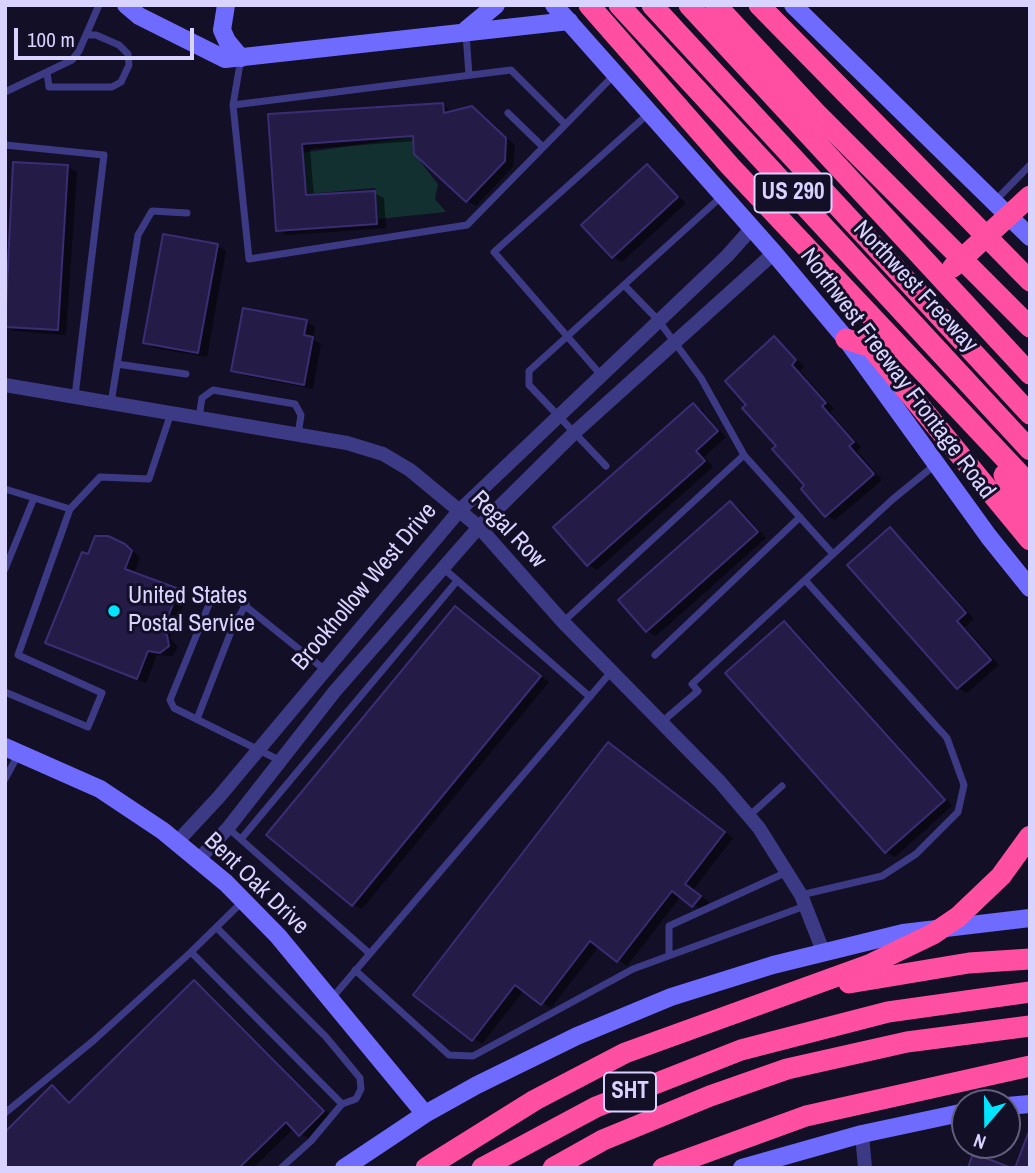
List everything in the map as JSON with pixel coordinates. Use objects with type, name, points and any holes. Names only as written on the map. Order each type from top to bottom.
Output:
[{"type":"highway","points":[[589,5],[825,268],[1030,485]]},
{"type":"highway","name":"Northwest Freeway","points":[[619,5],[1030,450]]},
{"type":"highway","points":[[652,5],[1030,411]]},
{"type":"highway","name":"Northwest Freeway","points":[[689,5],[1030,374]]},
{"type":"highway","points":[[716,5],[816,112],[1030,327]]},
{"type":"highway","points":[[759,5],[1030,281]]},
{"type":"highway","points":[[806,173],[911,273],[926,279],[937,277],[952,267],[1030,196]]},
{"type":"highway","points":[[1030,207],[957,274],[942,296],[947,312],[1030,411]]},
{"type":"highway","points":[[846,339],[871,347],[1030,540]]},
{"type":"highway","points":[[921,372],[1018,492],[1030,511]]},
{"type":"highway","points":[[967,381],[1030,474]]},
{"type":"highway","points":[[426,1168],[535,1100],[625,1053],[903,951],[942,929],[1002,876],[1030,836]]},
{"type":"highway","points":[[799,991],[969,963],[1030,959]]},
{"type":"highway","name":"SHT","points":[[482,1168],[557,1126],[637,1089],[786,1036],[910,1008],[1030,992]]},
{"type":"highway","name":"SHT","points":[[553,1168],[604,1140],[710,1096],[787,1069],[907,1042],[1030,1026]]},
{"type":"highway","points":[[663,1168],[806,1116],[1030,1066]]},
{"type":"highway","points":[[939,1085],[1030,1076]]},
{"type":"main road","points":[[126,5],[139,16],[225,59],[466,30],[492,31],[569,22]]},
{"type":"main road","points":[[226,5],[222,30],[227,41],[242,58]]},
{"type":"main road","points":[[466,30],[496,5]]},
{"type":"main road","name":"Northwest Freeway Frontage Road","points":[[554,5],[775,253],[846,339],[1030,588]]},
{"type":"main road","points":[[794,6],[1030,237]]},
{"type":"main road","name":"Bent Oak Drive","points":[[12,750],[100,789],[177,842],[244,900],[331,998],[425,1114]]},
{"type":"main road","points":[[344,1168],[425,1114],[535,1056],[618,1018],[724,979],[823,951],[903,933],[1030,918]]},
{"type":"main road","points":[[742,1168],[862,1134],[951,1115]]},
{"type":"street","name":"Brookhollow West Drive","points":[[177,842],[259,749],[459,511],[727,256],[752,228]]},
{"type":"street","name":"Brookhollow West Drive","points":[[198,860],[228,828],[279,760],[441,566],[574,433],[775,253]]},
{"type":"street","name":"Regal Row","points":[[5,385],[346,443],[383,454],[410,470],[479,527],[563,622],[663,721],[749,816],[803,901],[823,951]]},
{"type":"street","points":[[370,615],[387,630]]},
{"type":"street","points":[[862,1134],[865,1168]]},
{"type":"lane","points":[[5,92],[72,60],[87,35],[99,5]]},
{"type":"lane","points":[[466,30],[470,75]]},
{"type":"lane","points":[[47,72],[49,87],[112,87],[121,82],[129,65],[128,54],[120,45],[96,35],[87,35]]},
{"type":"lane","points":[[242,58],[233,105],[249,259],[467,225],[615,74]]},
{"type":"lane","points":[[233,105],[511,70],[565,124]]},
{"type":"lane","points":[[508,113],[543,147]]},
{"type":"lane","points":[[600,374],[494,252],[649,113]]},
{"type":"lane","points":[[5,145],[104,155],[75,397]]},
{"type":"lane","points":[[994,202],[1029,167]]},
{"type":"lane","points":[[606,466],[529,385],[529,371],[722,196]]},
{"type":"lane","points":[[111,403],[138,235],[152,211],[187,214]]},
{"type":"lane","points":[[625,286],[658,320],[701,378],[744,455],[833,554]]},
{"type":"lane","points":[[117,363],[186,374]]},
{"type":"lane","points":[[199,418],[202,398],[213,390],[295,404],[301,415],[298,435]]},
{"type":"lane","points":[[5,692],[88,727],[102,693],[18,655],[70,509],[100,477],[149,479],[171,414]]},
{"type":"lane","points":[[563,622],[744,455]]},
{"type":"lane","points":[[663,721],[698,691],[692,684],[833,554],[937,464]]},
{"type":"lane","points":[[5,489],[70,509]]},
{"type":"lane","points":[[5,569],[34,498]]},
{"type":"lane","points":[[655,654],[800,517]]},
{"type":"lane","points":[[441,566],[590,696]]},
{"type":"lane","points":[[355,970],[449,1055],[473,1056],[633,969],[803,901],[882,876],[916,855],[958,813],[964,785],[947,737],[805,580]]},
{"type":"lane","points":[[241,839],[457,581]]},
{"type":"lane","points":[[279,760],[174,708],[170,701],[214,592],[228,592],[246,604],[325,670]]},
{"type":"lane","points":[[197,719],[232,629],[246,604]]},
{"type":"lane","points":[[331,998],[612,671]]},
{"type":"lane","points":[[5,779],[12,750]]},
{"type":"lane","points":[[749,816],[782,786]]},
{"type":"lane","points":[[228,828],[369,953]]},
{"type":"lane","points":[[669,955],[669,926],[787,872]]},
{"type":"lane","points":[[5,1113],[93,1041],[244,900]]},
{"type":"lane","points":[[217,928],[326,1037],[360,1078],[361,1089],[356,1099],[342,1104],[312,1141],[281,1168]]},
{"type":"lane","points":[[191,952],[342,1104]]},
{"type":"green space","points":[[418,136],[422,148],[416,156],[438,184],[435,199],[446,212],[378,219],[375,188],[307,194],[301,153]]},
{"type":"building","points":[[443,103],[444,113],[472,106],[506,138],[505,161],[466,202],[414,154],[413,136],[302,144],[306,195],[375,191],[377,224],[276,231],[268,114]]},
{"type":"building","points":[[13,162],[68,165],[58,330],[5,327]]},
{"type":"building","points":[[647,164],[678,197],[612,258],[581,225]]},
{"type":"building","points":[[163,234],[218,244],[198,353],[143,343]]},
{"type":"building","points":[[243,308],[307,320],[304,335],[313,337],[304,385],[231,371]]},
{"type":"building","points":[[774,336],[796,360],[792,365],[826,403],[822,406],[854,442],[849,446],[874,474],[825,517],[801,489],[804,485],[772,449],[776,446],[742,408],[746,405],[725,381]]},
{"type":"building","points":[[693,403],[718,431],[696,451],[705,461],[587,566],[553,527]]},
{"type":"building","points":[[730,501],[758,532],[646,632],[618,600]]},
{"type":"building","points":[[890,527],[966,613],[957,621],[991,660],[957,689],[847,565]]},
{"type":"building","name":"United States Postal Service","points":[[95,536],[108,536],[125,544],[132,551],[125,569],[179,589],[162,632],[167,635],[169,646],[160,653],[148,651],[137,679],[45,643],[82,552],[88,554]]},
{"type":"building","points":[[455,606],[541,676],[352,906],[266,835]]},
{"type":"building","points":[[784,621],[945,800],[885,853],[725,673]]},
{"type":"building","points":[[608,742],[725,832],[685,884],[701,896],[692,907],[672,891],[617,962],[590,941],[541,1005],[515,985],[472,1041],[413,995]]},
{"type":"building","points":[[194,980],[324,1111],[299,1136],[286,1122],[239,1168],[5,1168],[5,1132],[52,1085],[69,1103]]},
{"type":"building","points":[[1029,1131],[1030,1168],[1015,1168],[1018,1159],[1021,1159]]},
{"type":"building","points":[[971,1159],[988,1159],[1009,1167],[1009,1168],[968,1168]]},
{"type":"place","name":"United States Postal Service","points":[[114,611]]}]
